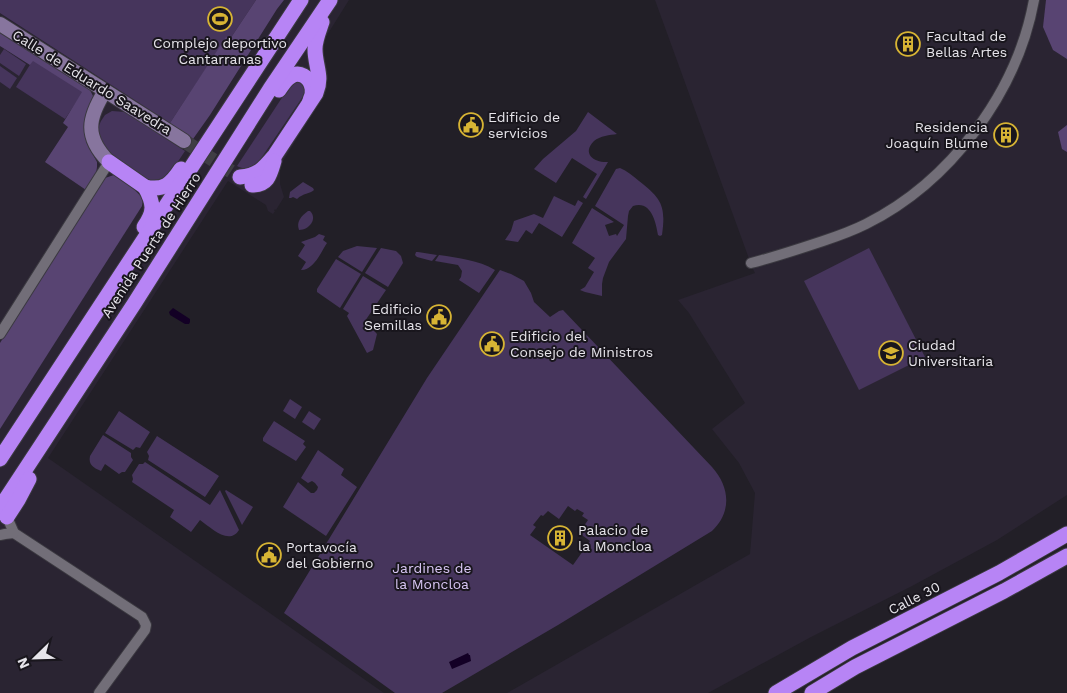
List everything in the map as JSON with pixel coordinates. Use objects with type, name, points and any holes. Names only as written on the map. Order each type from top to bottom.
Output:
[{"type":"highway","name":"Avenida Puerta de Hierro","points":[[0,459],[301,0]]},
{"type":"highway","name":"Avenida Puerta de Hierro","points":[[2,517],[33,458],[328,2]]},
{"type":"highway","points":[[242,178],[259,172],[275,155],[309,104],[319,85],[315,47],[318,31],[328,2]]},
{"type":"highway","points":[[109,162],[150,189],[161,188],[169,184],[175,179],[240,82],[258,66]]},
{"type":"highway","points":[[246,127],[254,123],[262,115],[288,78],[293,75],[304,76],[311,85],[312,95],[309,104]]},
{"type":"highway","points":[[81,334],[85,320],[152,215],[152,203],[145,187]]},
{"type":"highway","name":"Calle 30","points":[[776,693],[852,648],[999,573],[1067,534]]},
{"type":"highway","points":[[812,693],[855,667],[1067,556]]},
{"type":"highway","points":[[1050,565],[1067,562]]},
{"type":"street","points":[[751,264],[858,228],[905,201],[932,179],[979,126],[1002,88],[1020,50],[1034,0]]},
{"type":"street","name":"Calle de Eduardo Saavedra","points":[[0,24],[184,141]]},
{"type":"street","points":[[0,334],[109,162],[100,151],[92,135],[96,120],[110,94]]},
{"type":"street","points":[[2,517],[14,533],[142,618],[146,625],[145,630],[99,693]]},
{"type":"street","points":[[0,535],[14,533]]},
{"type":"shaded area","points":[[0,0],[349,0],[322,43],[328,75],[325,93],[280,166],[280,184],[284,197],[276,210],[273,214],[268,211],[266,205],[228,181],[48,458],[384,693],[0,693]]},
{"type":"shaded area","points":[[256,0],[284,0],[193,139],[170,123],[226,37],[230,39]]},
{"type":"shaded area","name":"Ciudad Universitaria","points":[[655,0],[1067,0],[1067,495],[997,540],[708,693],[507,693],[750,554],[755,493],[739,463],[712,429],[745,403],[689,313],[678,300],[755,273]]},
{"type":"shaded area","points":[[1046,0],[1067,0],[1067,59],[1053,50],[1043,27]]},
{"type":"shaded area","points":[[0,32],[89,88],[93,96],[86,142],[97,162],[97,167],[96,174],[86,190],[45,162],[68,127],[63,123],[82,92],[33,61],[30,65],[0,46]]},
{"type":"shaded area","points":[[1067,125],[1067,152],[1062,149],[1058,132]]},
{"type":"shaded area","points":[[114,175],[140,195],[143,199],[142,206],[0,429],[0,343],[105,178]]},
{"type":"shaded area","points":[[173,308],[190,319],[189,324],[185,324],[170,315],[169,312]]},
{"type":"shaded area","points":[[468,653],[471,661],[452,669],[449,662]]},
{"type":"green space","points":[[0,0],[256,0],[230,39],[226,38],[170,123],[0,13]]},
{"type":"green space","points":[[4,49],[26,64],[19,76],[0,63],[0,55]]},
{"type":"green space","points":[[33,60],[83,92],[65,119],[16,87]]},
{"type":"green space","points":[[0,66],[17,78],[10,89],[0,82]]},
{"type":"green space","points":[[296,82],[304,86],[304,95],[260,160],[249,168],[237,166],[289,87]]},
{"type":"green space","points":[[112,111],[125,112],[185,151],[165,181],[150,182],[112,158],[103,146],[98,128],[105,115]]},
{"type":"green space","points":[[588,112],[617,134],[599,138],[590,146],[589,154],[591,157],[598,161],[608,162],[586,199],[583,197],[597,174],[572,158],[556,183],[534,169],[576,131]]},
{"type":"green space","points":[[620,168],[647,187],[661,204],[663,210],[662,235],[658,235],[656,224],[648,209],[639,205],[633,206],[629,211],[626,239],[609,262],[603,278],[602,296],[580,290],[585,287],[594,272],[588,268],[595,258],[572,243],[592,208],[614,222],[605,225],[609,236],[616,234],[617,236],[624,225],[595,206],[616,169]]},
{"type":"green space","points":[[303,182],[314,190],[297,199],[289,198],[290,192]]},
{"type":"green space","points":[[554,196],[575,206],[578,200],[583,203],[562,237],[539,223],[532,234],[526,230],[518,242],[505,240],[511,231],[514,221],[534,214],[543,218]]},
{"type":"green space","points":[[308,211],[312,214],[313,221],[303,230],[299,230],[298,224],[300,219]]},
{"type":"green space","points":[[319,234],[325,236],[323,240],[327,243],[313,264],[301,270],[306,262],[298,256],[305,245],[301,242]]},
{"type":"green space","points":[[357,246],[377,248],[362,272],[338,257],[343,251]]},
{"type":"green space","points":[[381,248],[396,251],[401,256],[403,263],[388,287],[365,273]]},
{"type":"green space","points":[[869,248],[925,357],[859,390],[804,281]]},
{"type":"green space","points":[[416,252],[437,255],[432,261],[417,257],[415,255]]},
{"type":"green space","points":[[439,255],[461,258],[495,270],[479,293],[459,280],[462,271],[458,265],[435,261]]},
{"type":"green space","points":[[336,259],[361,274],[340,308],[317,292]]},
{"type":"green space","name":"Jardines de la Moncloa","points":[[500,270],[511,274],[524,281],[534,302],[550,317],[563,310],[712,467],[725,491],[726,508],[723,516],[712,531],[442,693],[395,693],[284,613],[427,378]],"holes":[[[568,506],[575,511],[577,509],[584,513],[582,516],[588,520],[579,533],[590,541],[573,565],[530,535],[536,527],[533,525],[541,515],[543,516],[548,511],[559,519]]]},
{"type":"green space","points":[[363,276],[386,290],[365,321],[377,334],[373,350],[367,353],[347,316],[349,313],[343,309]]},
{"type":"green space","points":[[290,399],[302,407],[295,419],[283,411]]},
{"type":"green space","points":[[119,411],[150,432],[140,448],[136,447],[133,450],[105,433]]},
{"type":"green space","points":[[309,411],[321,419],[314,430],[302,422]]},
{"type":"green space","points":[[274,421],[305,441],[303,444],[306,447],[296,461],[263,441]]},
{"type":"green space","points":[[103,435],[131,453],[133,460],[125,472],[119,474],[105,464],[101,471],[91,464],[90,456]]},
{"type":"green space","points":[[157,436],[219,476],[205,497],[148,460],[147,452]]},
{"type":"green space","points":[[318,450],[344,469],[341,475],[357,487],[326,536],[283,507],[298,482],[311,493],[317,490],[318,487],[315,483],[312,481],[308,483],[301,478]]},
{"type":"green space","points":[[145,462],[210,505],[220,490],[239,530],[235,534],[225,536],[200,520],[191,532],[170,517],[174,510],[132,482],[132,475],[139,464]]},
{"type":"green space","points":[[225,491],[253,507],[242,525]]},
{"type":"tunnel","points":[[184,141],[235,174]]},
{"type":"place","name":"Complejo deportivo Cantarranas","points":[[220,19]]},
{"type":"place","name":"Facultad de Bellas Artes","points":[[908,44]]},
{"type":"place","name":"Edificio de servicios","points":[[471,125]]},
{"type":"place","name":"Residencia Joaquín Blume","points":[[1006,135]]},
{"type":"place","name":"Edificio Semillas","points":[[439,317]]},
{"type":"place","name":"Edificio del Consejo de Ministros","points":[[492,344]]},
{"type":"place","name":"Ciudad Universitaria","points":[[891,353]]},
{"type":"place","name":"Palacio de la Moncloa","points":[[560,538]]},
{"type":"place","name":"Portavocía del Gobierno","points":[[269,555]]}]
